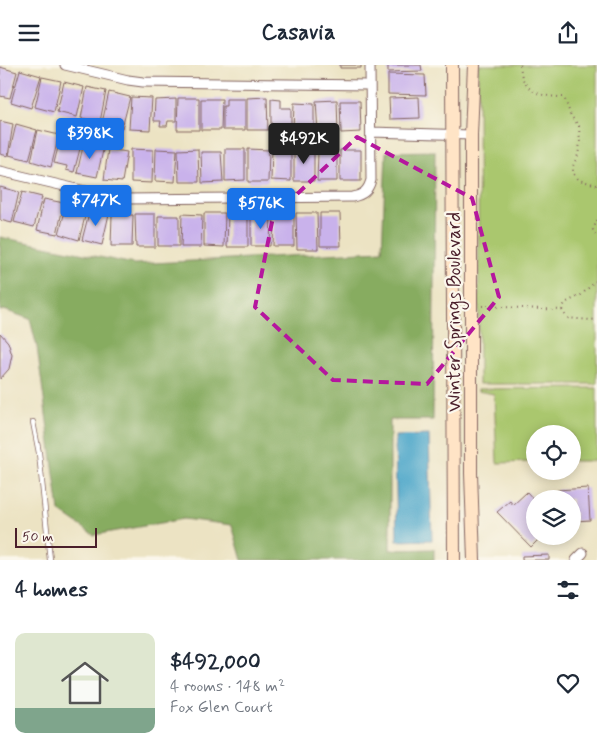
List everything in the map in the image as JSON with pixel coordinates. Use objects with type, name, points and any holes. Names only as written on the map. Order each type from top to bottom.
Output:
[{"type":"street","points":[[65,65],[128,81],[143,82],[370,85]]},
{"type":"street","points":[[0,171],[125,199],[352,197],[362,195],[369,188],[371,180],[370,65]]},
{"type":"street","name":"Winter Springs Boulevard","points":[[452,65],[454,560]]},
{"type":"street","name":"Winter Springs Boulevard","points":[[474,65],[471,135],[474,560]]},
{"type":"street","points":[[371,132],[471,135]]},
{"type":"street","points":[[576,560],[583,553]]},
{"type":"lane","points":[[33,422],[39,453],[50,560]]},
{"type":"path","points":[[520,65],[524,81],[532,92],[564,97],[571,116],[579,126],[580,143],[578,155],[573,166],[573,173],[579,180],[597,185]]},
{"type":"path","points":[[597,220],[593,230],[597,236]]},
{"type":"path","points":[[562,309],[565,303],[581,295],[597,279]]},
{"type":"path","points":[[496,305],[562,309]]},
{"type":"path","points":[[562,309],[567,318],[590,321],[597,319]]},
{"type":"highlighted area","points":[[357,137],[472,198],[499,297],[427,384],[333,380],[255,307],[273,217]]},
{"type":"green space","points":[[478,65],[597,65],[597,384],[479,384]]},
{"type":"green space","points":[[435,151],[433,420],[390,420],[390,550],[434,549],[434,560],[242,560],[232,525],[183,519],[94,535],[59,511],[37,347],[30,319],[4,310],[0,311],[0,237],[134,264],[382,251],[386,152]]},
{"type":"green space","points":[[597,388],[597,461],[581,461],[581,425],[526,425],[526,462],[497,463],[494,394],[478,391],[478,389]]},
{"type":"water","points":[[429,435],[432,540],[397,541],[395,436]]},
{"type":"building","points":[[340,65],[361,65],[361,68],[340,68]]},
{"type":"building","points":[[388,65],[421,65],[422,71],[388,72]]},
{"type":"building","points":[[0,67],[17,72],[10,98],[0,96]]},
{"type":"building","points":[[20,70],[41,76],[31,108],[11,102]]},
{"type":"building","points":[[388,74],[425,75],[426,95],[388,94]]},
{"type":"building","points":[[42,77],[61,81],[54,112],[35,107]]},
{"type":"building","points":[[64,82],[84,87],[77,117],[57,112]]},
{"type":"building","points":[[87,87],[106,91],[100,122],[81,118]]},
{"type":"building","points":[[109,92],[130,97],[122,128],[102,123]]},
{"type":"building","points":[[131,97],[152,98],[150,130],[129,129]]},
{"type":"building","points":[[267,97],[268,130],[247,130],[247,98]]},
{"type":"building","points":[[419,97],[420,118],[390,119],[389,98]]},
{"type":"building","points":[[178,98],[199,98],[199,130],[177,130]]},
{"type":"building","points":[[176,99],[176,121],[168,121],[167,126],[160,126],[161,121],[154,121],[155,100]]},
{"type":"building","points":[[201,99],[222,99],[221,130],[201,130]]},
{"type":"building","points":[[226,99],[245,99],[245,130],[223,130],[223,106],[226,106]]},
{"type":"building","points":[[271,99],[281,100],[281,108],[291,108],[291,132],[279,132],[279,127],[271,127]]},
{"type":"building","points":[[337,100],[338,132],[318,133],[316,101]]},
{"type":"building","points":[[340,101],[360,101],[361,132],[341,133]]},
{"type":"building","points":[[294,103],[314,104],[314,132],[293,132]]},
{"type":"building","points":[[0,121],[13,124],[8,156],[0,154]]},
{"type":"building","points":[[16,124],[37,130],[29,160],[9,155]]},
{"type":"building","points":[[38,130],[59,135],[51,167],[31,161]]},
{"type":"building","points":[[61,136],[82,141],[74,172],[66,170],[67,166],[54,163]]},
{"type":"building","points":[[84,142],[104,146],[97,177],[77,173]]},
{"type":"building","points":[[108,149],[127,152],[122,182],[104,180]]},
{"type":"building","points":[[131,149],[153,150],[152,183],[131,182]]},
{"type":"building","points":[[156,149],[177,150],[175,182],[155,181]]},
{"type":"building","points":[[198,149],[199,182],[179,182],[178,150]]},
{"type":"building","points":[[225,149],[245,149],[245,180],[225,181]]},
{"type":"building","points":[[248,149],[269,150],[268,182],[248,182]]},
{"type":"building","points":[[272,149],[291,150],[291,181],[271,180]]},
{"type":"building","points":[[294,149],[314,150],[314,181],[294,181]]},
{"type":"building","points":[[340,150],[361,150],[361,181],[340,181]]},
{"type":"building","points":[[201,152],[221,152],[223,182],[202,183]]},
{"type":"building","points":[[318,152],[337,152],[337,181],[317,181]]},
{"type":"building","points":[[0,187],[19,192],[12,223],[0,220]]},
{"type":"building","points":[[22,192],[42,197],[34,227],[14,222]]},
{"type":"building","points":[[44,199],[64,203],[57,234],[37,230]]},
{"type":"building","points":[[67,203],[87,209],[79,240],[59,234]]},
{"type":"building","points":[[90,209],[109,214],[102,245],[82,240]]},
{"type":"building","points":[[204,213],[225,213],[224,247],[204,246]]},
{"type":"building","points":[[296,213],[317,213],[318,249],[297,249]]},
{"type":"building","points":[[320,213],[340,213],[341,246],[320,246]]},
{"type":"building","points":[[135,214],[155,214],[155,247],[136,247]]},
{"type":"building","points":[[182,214],[202,215],[201,247],[181,247]]},
{"type":"building","points":[[228,214],[248,214],[248,247],[227,247]]},
{"type":"building","points":[[274,214],[294,215],[294,246],[273,246]]},
{"type":"building","points":[[112,215],[133,215],[132,246],[111,246]]},
{"type":"building","points":[[251,215],[271,215],[270,246],[251,246]]},
{"type":"building","points":[[158,216],[179,216],[179,246],[158,246]]},
{"type":"building","points":[[0,333],[8,342],[12,355],[9,369],[0,379]]},
{"type":"building","points":[[588,488],[590,520],[581,521],[581,490],[557,490]]},
{"type":"building","points":[[526,493],[526,542],[497,512],[510,501],[513,505]]},
{"type":"building","points":[[549,555],[549,560],[522,560],[522,556]]}]
